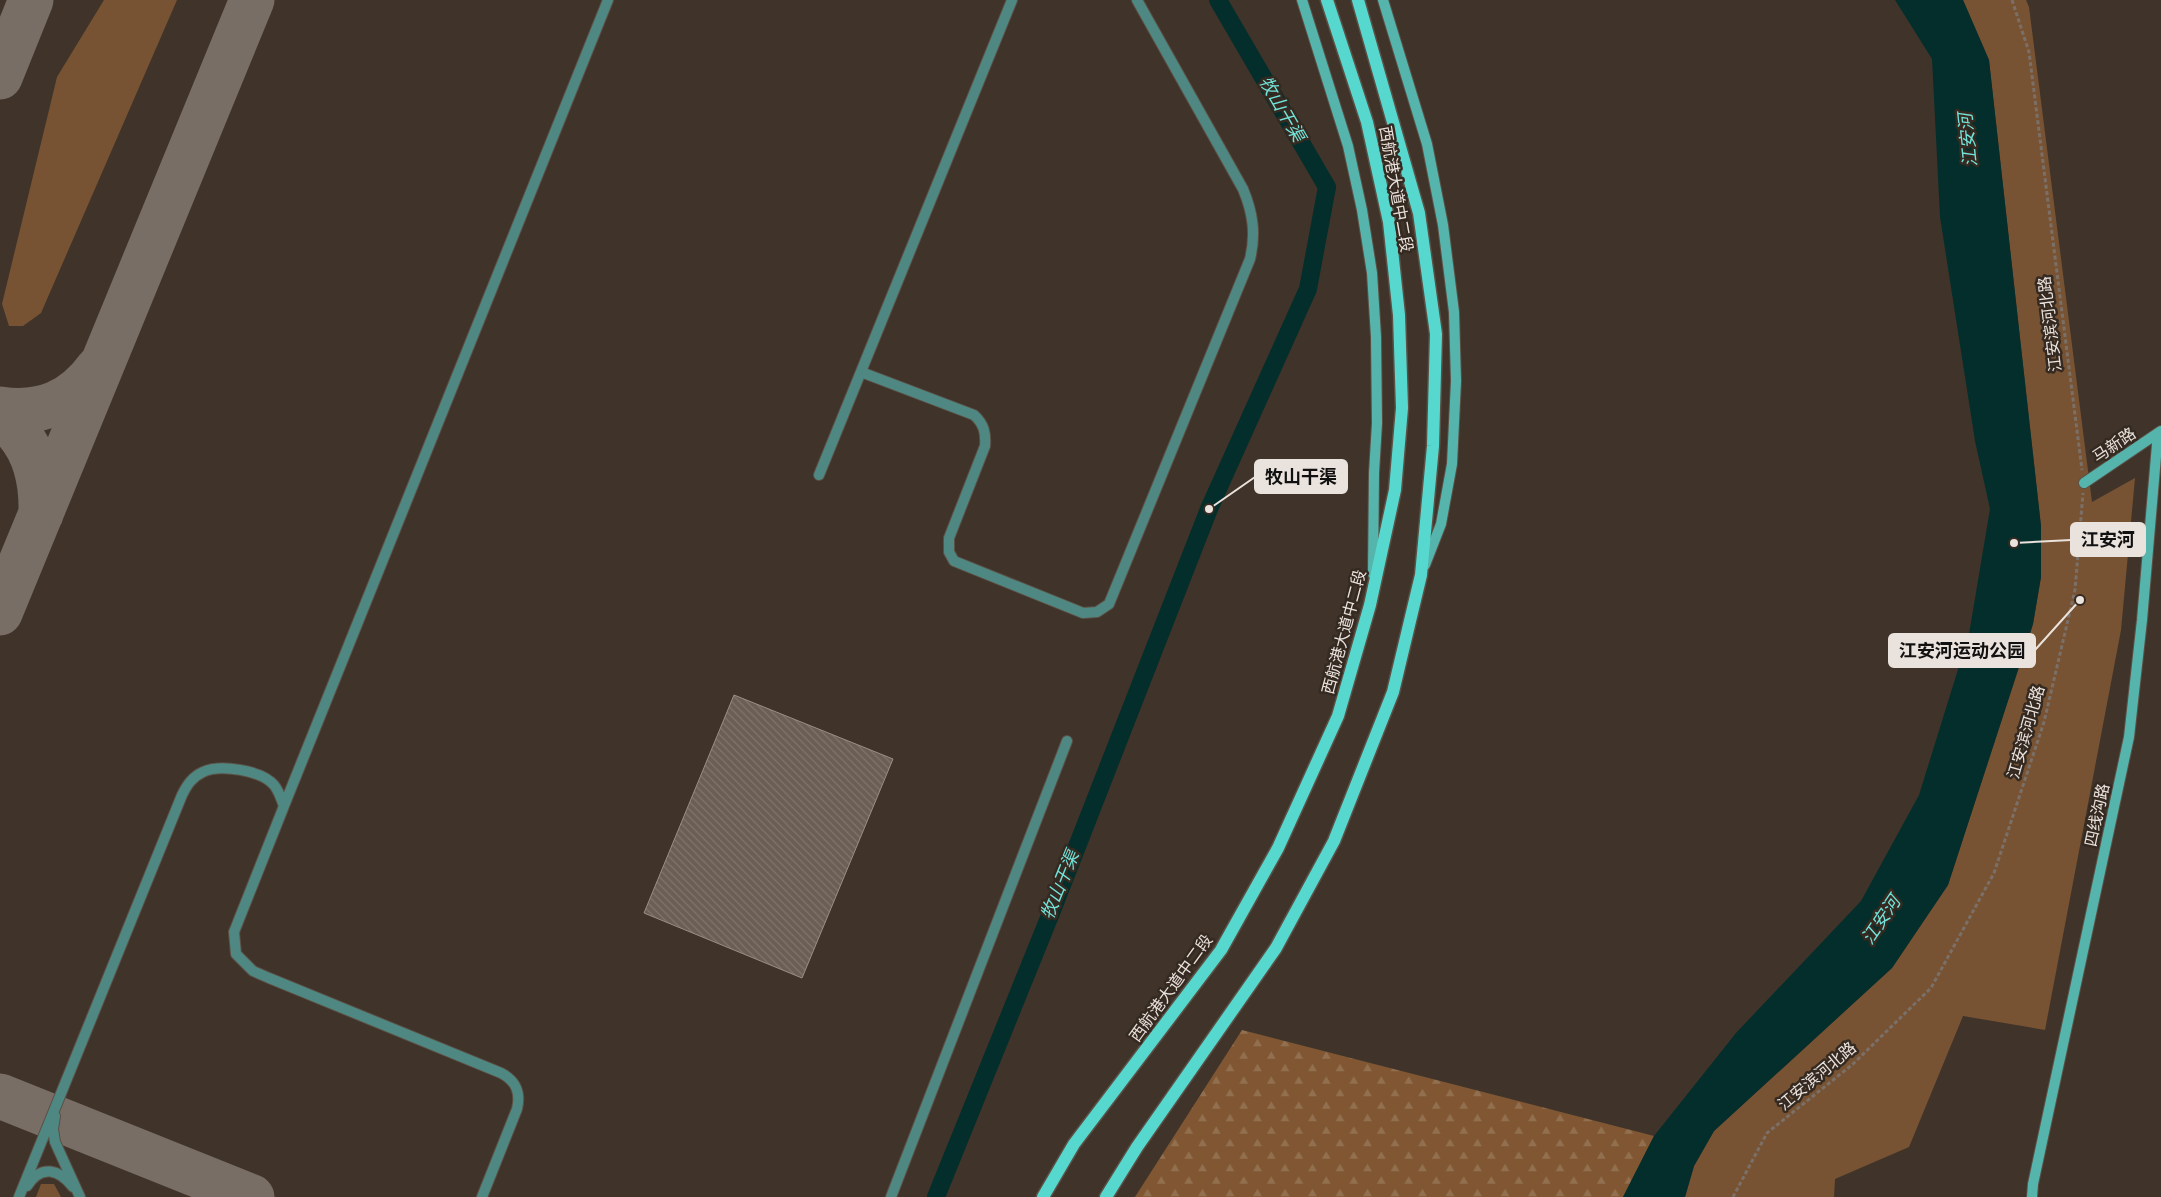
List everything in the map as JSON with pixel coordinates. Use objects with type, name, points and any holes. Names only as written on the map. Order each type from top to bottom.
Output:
[{"type":"main road","name":"西航港大道中二段","points":[[1043,1197],[1074,1144],[1221,950],[1278,848],[1338,716],[1373,591],[1396,481],[1402,408],[1399,315],[1389,222],[1367,122],[1327,0]]},
{"type":"main road","name":"西航港大道中二段","points":[[1106,1197],[1137,1147],[1276,948],[1334,841],[1393,692],[1421,575],[1434,446],[1436,334],[1420,213],[1358,0]]},
{"type":"street","points":[[1302,0],[1348,146],[1362,210],[1372,273],[1376,337],[1377,423],[1374,473],[1373,591]]},
{"type":"street","points":[[1383,0],[1427,144],[1443,226],[1454,312],[1456,380],[1452,464],[1441,524],[1421,575]]},
{"type":"street","name":"马新路","points":[[2084,483],[2160,432]]},
{"type":"street","name":"四线沟路","points":[[2032,1197],[2033,1184],[2128,737],[2142,620],[2160,432]]},
{"type":"lane","points":[[482,1197],[517,1108],[519,1094],[513,1081],[501,1073],[253,971],[236,954],[233,941],[237,920],[608,0]]},
{"type":"lane","points":[[819,475],[1012,0]]},
{"type":"lane","points":[[861,372],[974,416],[981,421],[986,436],[985,446],[949,538],[949,552],[954,561],[1083,613],[1097,612],[1108,604],[1235,296],[1253,245],[1252,213],[1243,189],[1137,0]]},
{"type":"lane","points":[[891,1197],[1067,741]]},
{"type":"lane","points":[[20,1197],[178,804],[189,782],[202,772],[209,770],[242,770],[263,777],[272,783],[279,792],[284,806]]},
{"type":"lane","points":[[57,1103],[54,1129],[55,1142],[80,1195]]},
{"type":"lane","points":[[20,1197],[36,1174],[47,1171],[62,1174],[80,1195]]},
{"type":"path","name":"江安滨河北路","points":[[1733,1197],[1767,1133],[1853,1064],[1930,988],[1994,873],[2044,722],[2075,590],[2084,483],[2029,52],[2012,0]]},
{"type":"shaded area","points":[[104,0],[177,0],[41,313],[23,326],[9,326],[2,304],[57,77]]},
{"type":"shaded area","points":[[1963,0],[2026,0],[2029,7],[2092,502],[2135,478],[2121,630],[2045,1030],[1963,1016],[1909,1147],[1835,1179],[1834,1197],[1685,1197],[1694,1166],[1714,1131],[1892,968],[1948,885],[2033,624],[2041,577],[2041,526],[1989,60]]},
{"type":"shaded area","points":[[41,1184],[54,1184],[61,1197],[36,1197]]},
{"type":"green space","points":[[1242,1030],[1654,1136],[1623,1197],[1135,1197]]},
{"type":"water","points":[[1895,0],[1963,0],[1989,60],[2041,526],[2041,577],[2033,624],[1948,885],[1892,968],[1714,1131],[1694,1166],[1685,1197],[1623,1197],[1654,1136],[1736,1033],[1861,901],[1919,795],[1969,634],[1990,509],[1975,441],[1940,217],[1932,59]]},
{"type":"building","points":[[734,695],[893,759],[802,978],[644,913]]},
{"type":"waterway","name":"牧山干渠","points":[[936,1197],[1051,913],[1209,509],[1308,289],[1327,187],[1218,0]]},
{"type":"taxiway","points":[[0,77],[31,0]]},
{"type":"taxiway","points":[[0,613],[252,0]]},
{"type":"taxiway","points":[[0,409],[30,410],[55,404],[78,390],[98,368]]},
{"type":"taxiway","points":[[0,417],[11,426],[28,447],[40,486],[41,514]]},
{"type":"taxiway","points":[[0,1096],[252,1197]]},
{"type":"place","name":"牧山干渠","points":[[1209,509]]},
{"type":"place","name":"江安河","points":[[2014,543]]},
{"type":"place","name":"江安河运动公园","points":[[2080,600]]}]
